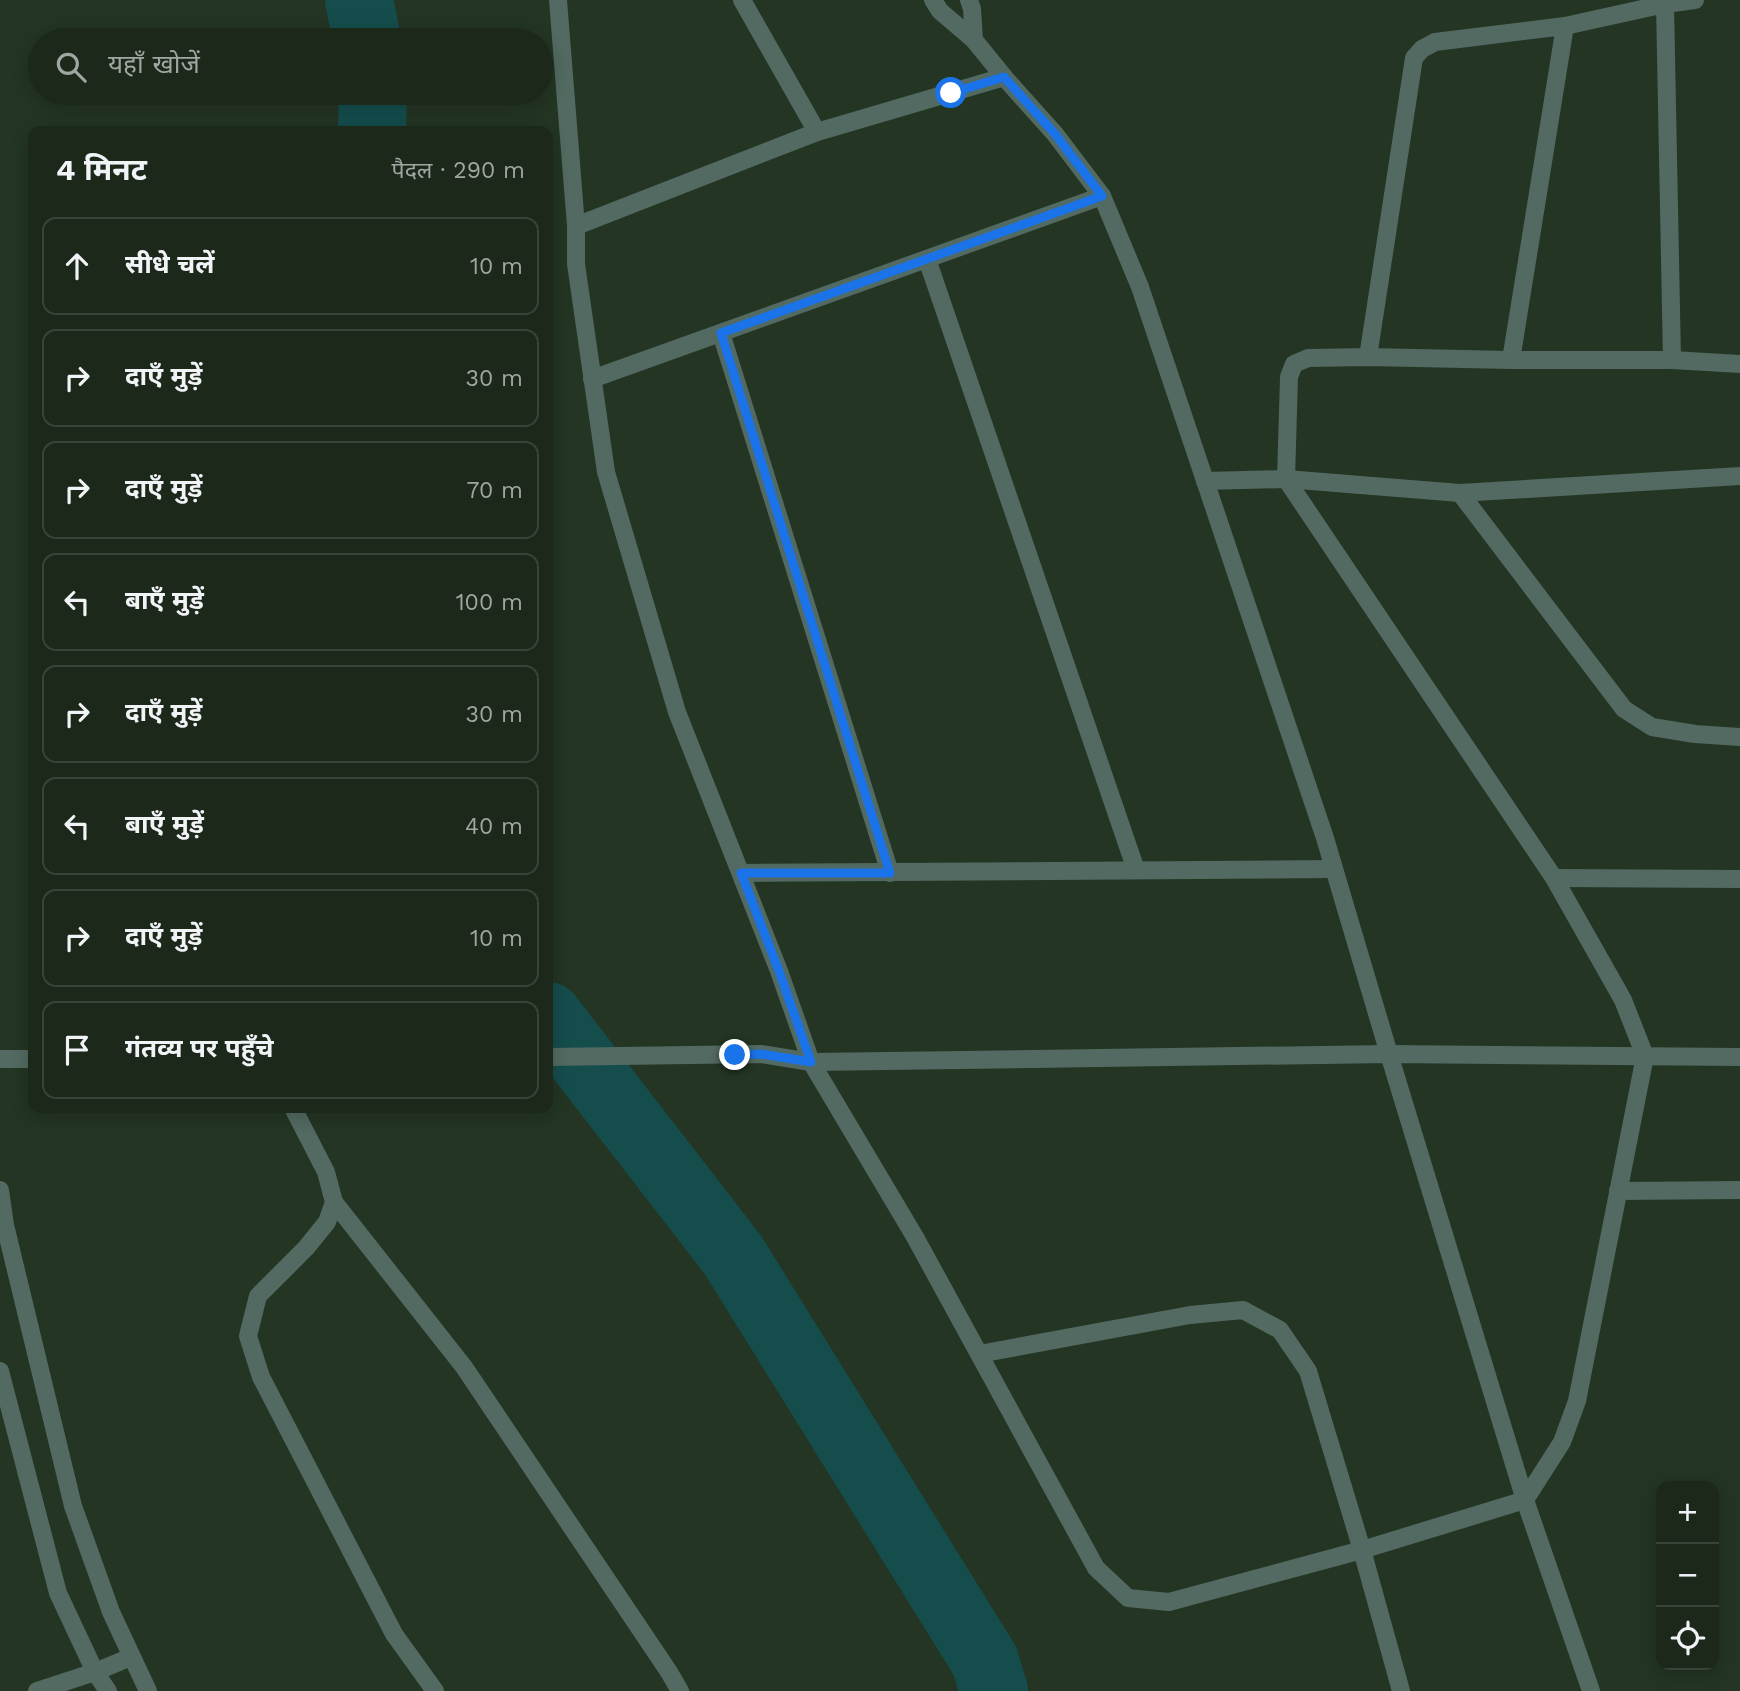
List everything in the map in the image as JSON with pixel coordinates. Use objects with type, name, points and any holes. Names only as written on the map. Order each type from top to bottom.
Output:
[{"type":"street","points":[[558,0],[576,226],[576,264],[606,472],[673,699],[779,971],[811,1062],[915,1237],[1096,1568],[1128,1598],[1169,1602],[1362,1550],[1525,1500],[1562,1442],[1577,1401],[1645,1056],[1623,1000],[1554,878],[1286,479],[1289,377],[1294,364],[1308,358],[1368,357],[1672,360],[1740,364]]},
{"type":"street","points":[[742,0],[817,132]]},
{"type":"street","points":[[933,0],[940,11],[974,40],[1055,134],[1102,196],[1140,286],[1334,869],[1525,1500],[1591,1691]]},
{"type":"street","points":[[969,0],[974,40]]},
{"type":"street","points":[[1368,357],[1414,58],[1422,49],[1435,43],[1565,26],[1695,0]]},
{"type":"street","points":[[1665,4],[1672,360]]},
{"type":"street","points":[[1511,360],[1565,26]]},
{"type":"street","points":[[576,226],[817,132],[1004,77]]},
{"type":"street","points":[[592,379],[1102,196]]},
{"type":"street","points":[[927,259],[1136,870]]},
{"type":"street","points":[[721,333],[890,873]]},
{"type":"street","points":[[1205,481],[1286,479],[1460,493],[1740,476]]},
{"type":"street","points":[[1460,493],[1624,709],[1652,727],[1695,734],[1740,737]]},
{"type":"street","points":[[741,873],[1334,869]]},
{"type":"street","points":[[1554,878],[1740,879]]},
{"type":"street","points":[[553,1057],[761,1054],[811,1062],[1389,1055],[1740,1057]]},
{"type":"street","points":[[0,1059],[28,1059]]},
{"type":"street","points":[[296,1113],[326,1172],[334,1202],[464,1367],[680,1691]]},
{"type":"street","points":[[0,1190],[2,1225],[73,1506],[111,1612],[148,1691]]},
{"type":"street","points":[[1618,1191],[1740,1190]]},
{"type":"street","points":[[334,1202],[327,1222],[306,1248],[257,1296],[248,1336],[261,1377],[394,1634],[435,1691]]},
{"type":"street","points":[[979,1354],[1190,1315],[1243,1310],[1280,1329],[1308,1371],[1401,1691]]},
{"type":"street","points":[[0,1371],[58,1593],[95,1672],[107,1691]]},
{"type":"street","points":[[37,1691],[131,1657]]},
{"type":"waterway","points":[[359,0],[365,28]]},
{"type":"waterway","points":[[372,126],[373,105]]},
{"type":"waterway","points":[[553,1022],[733,1255],[985,1661],[994,1691]]},
{"type":"route","points":[[735,1055],[761,1054],[811,1062],[741,873],[890,873],[721,333],[1102,196],[1055,134],[1004,77],[951,93]]}]
